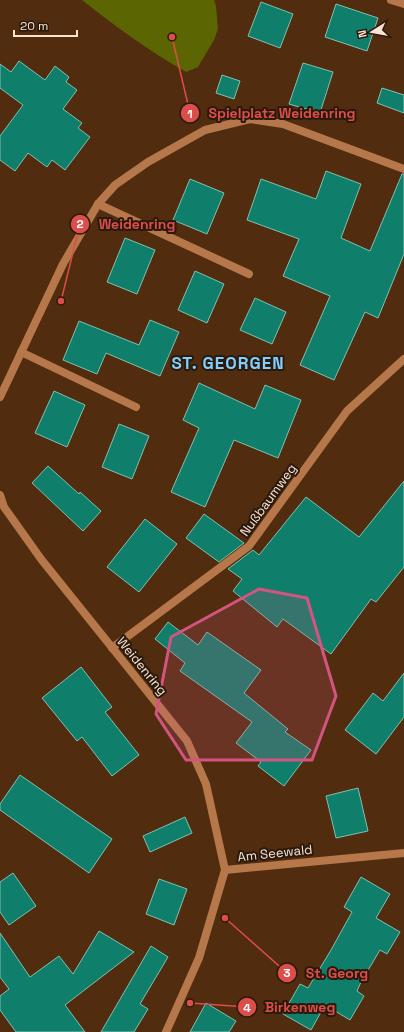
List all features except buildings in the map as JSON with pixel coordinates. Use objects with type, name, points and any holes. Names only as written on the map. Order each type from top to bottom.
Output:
[{"type":"street","points":[[391,0],[404,4]]},
{"type":"street","points":[[0,397],[63,264],[98,204],[114,185],[148,162],[205,130],[250,120],[283,124],[404,170]]},
{"type":"street","points":[[98,204],[249,274]]},
{"type":"street","points":[[20,352],[136,407]]},
{"type":"street","name":"Nußbaumweg","points":[[112,648],[249,546],[347,411],[404,359]]},
{"type":"street","name":"Weidenring","points":[[0,495],[4,507],[41,559],[187,741],[206,784],[225,870]]},
{"type":"street","name":"Am Seewald","points":[[166,1032],[199,958],[225,870],[404,853]]},
{"type":"highlighted area","points":[[259,589],[307,598],[336,696],[312,760],[186,760],[156,714],[171,637]]},
{"type":"green space","points":[[82,0],[214,0],[218,29],[214,40],[198,67],[186,72],[159,56],[107,20]]},
{"type":"place","name":"Spielplatz Weidenring","points":[[172,37]]},
{"type":"place","name":"Weidenring","points":[[61,301]]},
{"type":"place","name":"St. Georg","points":[[225,918]]},
{"type":"place","name":"Birkenweg","points":[[190,1003]]},
{"type":"district","name":"ST. GEORGEN","points":[[228,363]]}]
